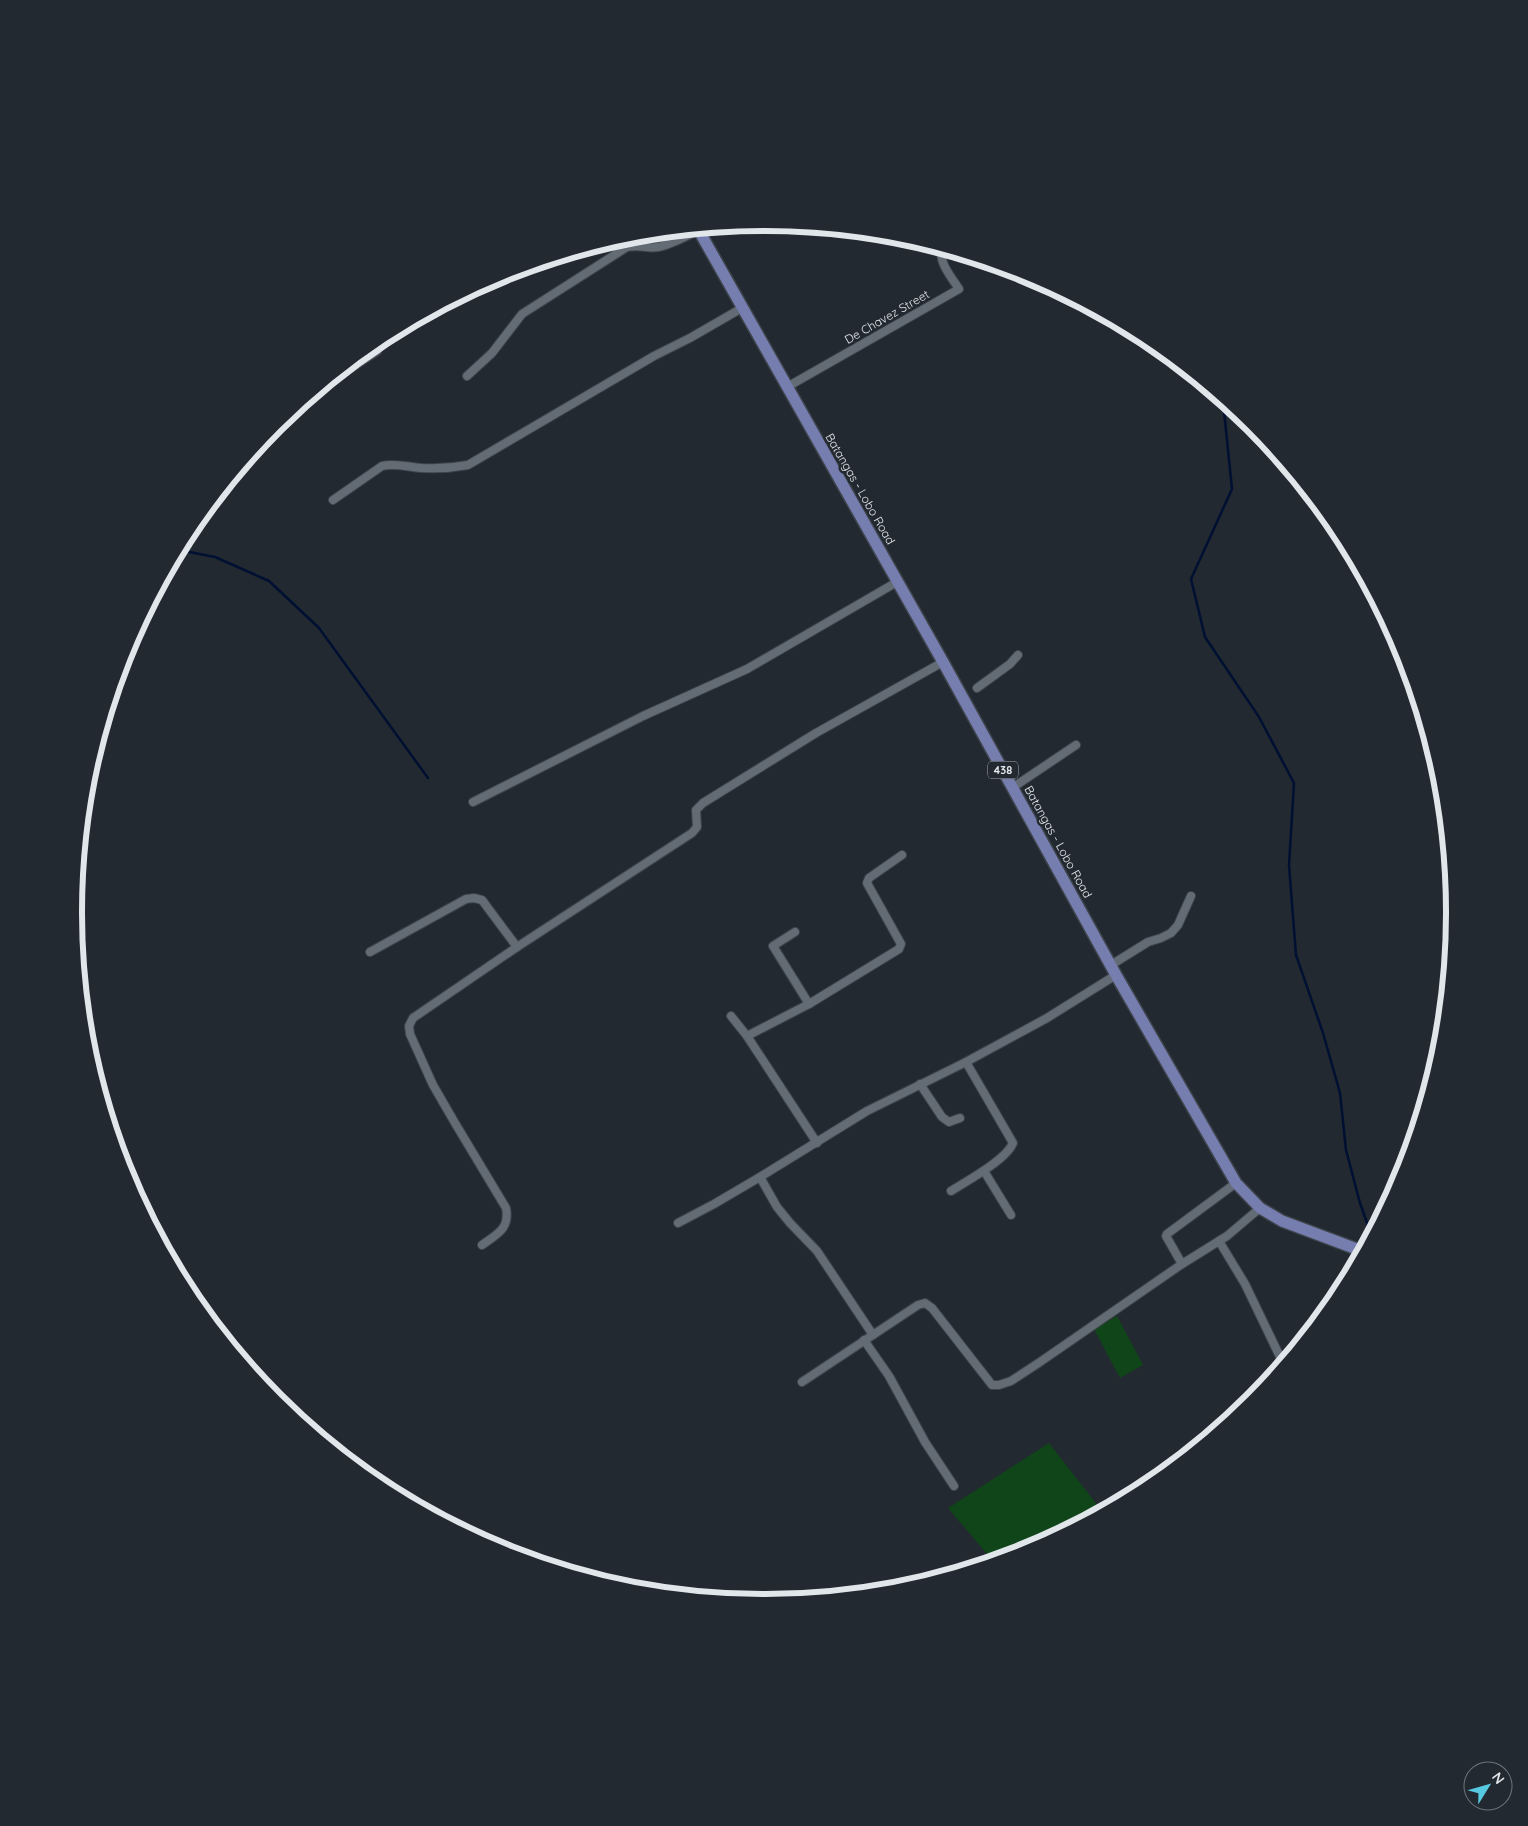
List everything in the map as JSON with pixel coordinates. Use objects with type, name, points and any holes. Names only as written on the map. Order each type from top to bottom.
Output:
[{"type":"main road","name":"Batangas - Lobo Road","points":[[701,235],[943,662],[970,692],[1012,788],[1113,970],[1236,1183],[1260,1208],[1282,1221],[1357,1249]]},
{"type":"street","points":[[467,376],[492,353],[522,314],[627,247],[637,244],[650,248],[660,247],[684,236]]},
{"type":"street","name":"De Chavez Street","points":[[787,386],[959,289],[940,255]]},
{"type":"street","points":[[333,500],[382,466],[390,464],[420,468],[446,468],[468,465],[654,356],[742,308]]},
{"type":"street","points":[[473,802],[643,716],[746,669],[835,620],[897,582]]},
{"type":"street","points":[[970,692],[1010,664],[1018,655]]},
{"type":"street","points":[[482,1245],[505,1228],[508,1217],[506,1208],[433,1085],[410,1034],[409,1026],[413,1018],[516,947],[692,833],[697,827],[696,810],[703,802],[816,733],[943,662]]},
{"type":"street","points":[[1012,788],[1076,745]]},
{"type":"street","points":[[746,1036],[809,1004],[899,949],[901,944],[866,882],[902,855]]},
{"type":"street","points":[[678,1223],[760,1177],[867,1111],[966,1062],[1046,1018],[1113,970],[1148,942],[1171,933],[1178,925],[1191,896]]},
{"type":"street","points":[[370,952],[466,899],[474,898],[482,900],[516,947]]},
{"type":"street","points":[[795,932],[773,946],[809,1004]]},
{"type":"street","points":[[731,1016],[817,1143]]},
{"type":"street","points":[[951,1192],[984,1171],[1008,1152],[1013,1143],[966,1062]]},
{"type":"street","points":[[920,1084],[942,1117],[949,1122],[960,1118]]},
{"type":"street","points":[[984,1171],[1011,1215]]},
{"type":"street","points":[[760,1177],[790,1223],[817,1251],[873,1335]]},
{"type":"street","points":[[1182,1264],[1166,1236],[1236,1183]]},
{"type":"street","points":[[802,1382],[918,1305],[925,1303],[932,1308],[992,1385],[1011,1381],[1182,1264],[1219,1241],[1242,1225],[1260,1208]]},
{"type":"street","points":[[1219,1241],[1245,1284],[1280,1357]]},
{"type":"street","points":[[864,1340],[889,1376],[925,1442],[954,1486]]},
{"type":"green space","points":[[1117,1316],[1143,1365],[1120,1378],[1094,1329]]},
{"type":"green space","points":[[1049,1443],[1098,1506],[1025,1543],[989,1556],[948,1508]]},
{"type":"waterway","points":[[1224,411],[1232,489],[1191,579],[1205,637],[1259,717],[1294,783],[1289,865],[1296,955],[1323,1033],[1340,1093],[1346,1150],[1368,1227]]},
{"type":"waterway","points":[[186,551],[215,557],[269,581],[319,628],[428,778]]}]
